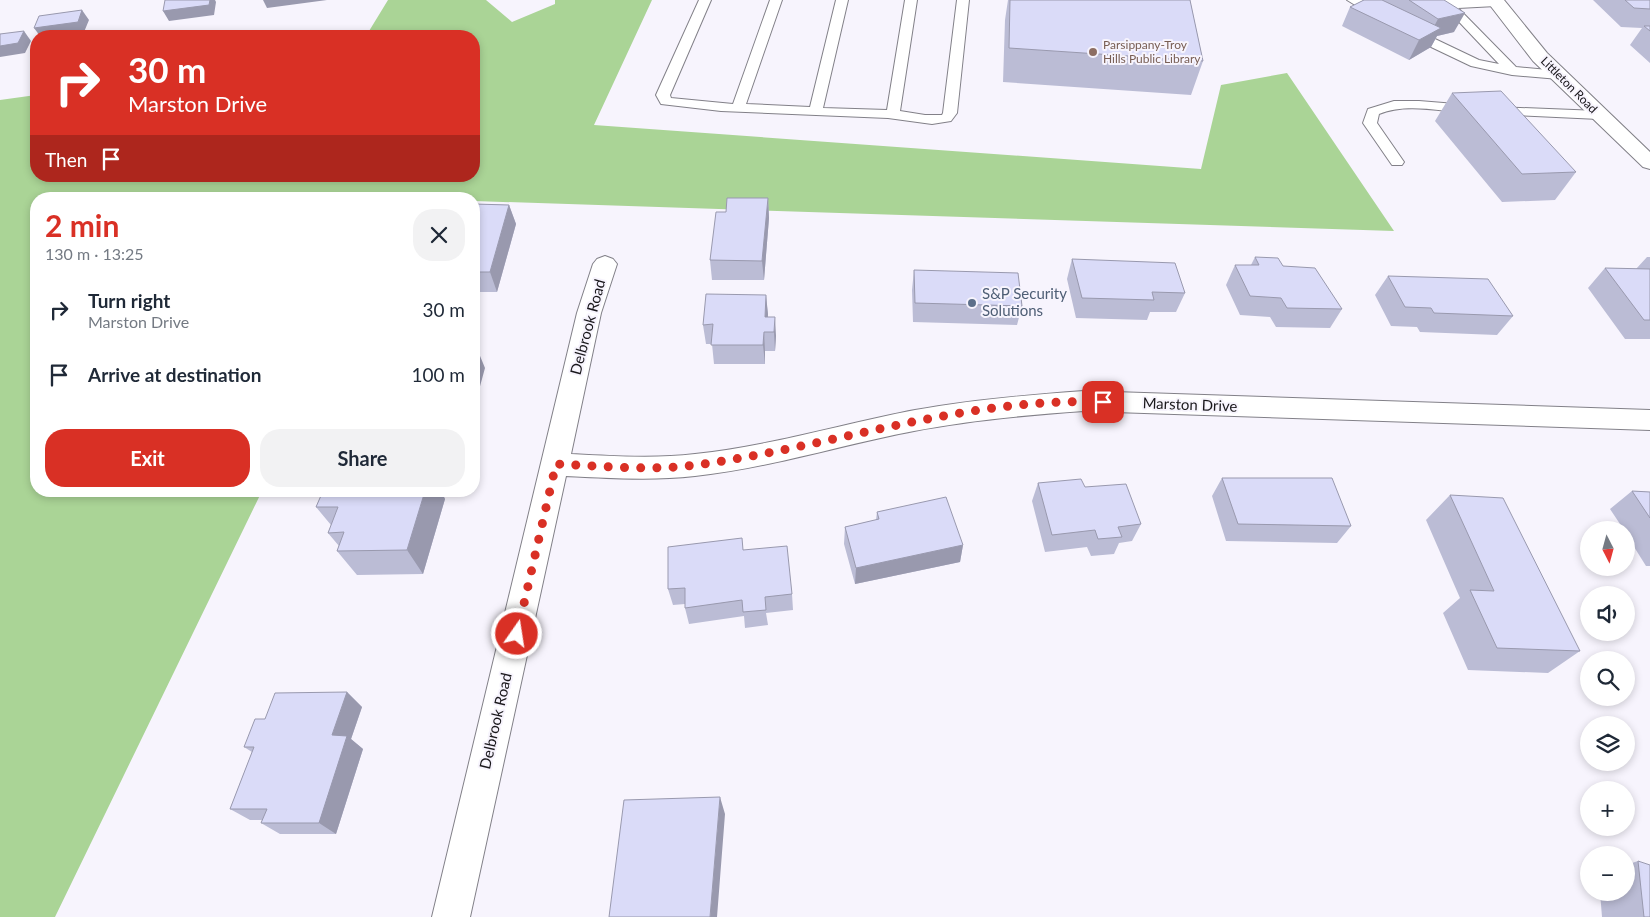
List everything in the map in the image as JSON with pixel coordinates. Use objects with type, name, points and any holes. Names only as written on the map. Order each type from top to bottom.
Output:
[{"type":"street","name":"Littleton Road","points":[[1496,1],[1540,57],[1650,163]]},
{"type":"street","name":"Delbrook Road","points":[[451,917],[589,314],[605,264]]},
{"type":"street","name":"Marston Drive","points":[[556,464],[629,467],[694,465],[752,456],[944,415],[1019,405],[1084,401],[1650,420]]},
{"type":"lane","points":[[704,0],[663,98],[670,102],[893,115],[942,120],[950,113],[963,0]]},
{"type":"lane","points":[[738,107],[776,0]]},
{"type":"lane","points":[[816,111],[842,0]]},
{"type":"lane","points":[[893,115],[911,0]]},
{"type":"lane","points":[[1353,0],[1396,24],[1475,63],[1512,71],[1558,75]]},
{"type":"lane","points":[[1445,3],[1496,1]]},
{"type":"lane","points":[[1445,3],[1512,71]]},
{"type":"lane","points":[[1397,162],[1370,124],[1373,112],[1382,107],[1397,105],[1520,113],[1599,115]]},
{"type":"green space","points":[[388,0],[486,0],[512,22],[555,4],[555,0],[652,0],[594,125],[1201,169],[1221,85],[1287,73],[1394,231],[480,201],[480,192],[30,192],[30,497],[259,497],[55,917],[0,917],[0,100],[30,96],[30,182],[480,182],[480,30],[370,30]]},
{"type":"building","points":[[165,0],[210,0],[209,5],[163,11]]},
{"type":"building","points":[[1010,0],[1190,0],[1203,61],[1009,48]]},
{"type":"building","points":[[1364,0],[1382,0],[1441,28],[1419,40],[1350,7]]},
{"type":"building","points":[[1409,0],[1444,0],[1465,13],[1438,19]]},
{"type":"building","points":[[1625,0],[1650,0],[1650,9],[1634,8]]},
{"type":"building","points":[[82,10],[78,22],[34,28],[39,16]]},
{"type":"building","points":[[24,31],[18,43],[0,46],[0,34]]},
{"type":"building","points":[[1501,91],[1576,172],[1522,174],[1452,93]]},
{"type":"building","points":[[727,198],[768,198],[762,261],[710,260],[716,212],[726,212]]},
{"type":"building","points":[[480,204],[509,205],[490,272],[480,272]]},
{"type":"building","points":[[1255,257],[1278,258],[1283,266],[1315,268],[1342,309],[1287,308],[1281,298],[1250,296],[1235,265],[1259,265]]},
{"type":"building","points":[[1072,259],[1175,263],[1185,293],[1152,292],[1154,300],[1082,298]]},
{"type":"building","points":[[1605,268],[1650,269],[1650,320],[1644,320]]},
{"type":"building","points":[[914,270],[1018,273],[1022,306],[915,303]]},
{"type":"building","points":[[1388,276],[1488,279],[1513,316],[1434,313],[1431,308],[1405,307]]},
{"type":"building","points":[[706,294],[766,295],[765,317],[775,317],[774,332],[764,332],[763,345],[711,345],[713,324],[703,325]]},
{"type":"building","points":[[1222,478],[1332,478],[1351,526],[1238,524]]},
{"type":"building","points":[[1081,479],[1085,487],[1126,484],[1141,524],[1118,527],[1122,537],[1098,539],[1095,530],[1052,535],[1038,483]]},
{"type":"building","points":[[1632,491],[1650,492],[1650,518]]},
{"type":"building","points":[[1450,495],[1503,498],[1580,651],[1497,648],[1470,590],[1494,591]]},
{"type":"building","points":[[320,497],[423,497],[407,550],[337,551],[344,532],[328,533],[338,507],[316,507]]},
{"type":"building","points":[[946,497],[963,545],[856,568],[845,527],[879,519],[877,512]]},
{"type":"building","points":[[742,538],[743,550],[787,546],[792,594],[765,597],[766,610],[743,612],[742,600],[685,608],[685,588],[668,589],[668,547]]},
{"type":"building","points":[[347,692],[332,735],[347,736],[319,823],[261,823],[267,809],[230,809],[254,747],[244,747],[255,719],[265,719],[275,693]]},
{"type":"building","points":[[720,797],[710,917],[609,917],[624,800]]},
{"type":"building","points":[[1638,861],[1650,865],[1650,917],[1644,917]]},
{"type":"place","name":"Parsippany-Troy Hills Public Library","points":[[1093,52]]},
{"type":"place","name":"S&P Security Solutions","points":[[972,303]]},
{"type":"route","points":[[517,634],[556,464],[629,467],[694,465],[752,456],[944,415],[1019,405],[1084,401],[1103,402]]}]
